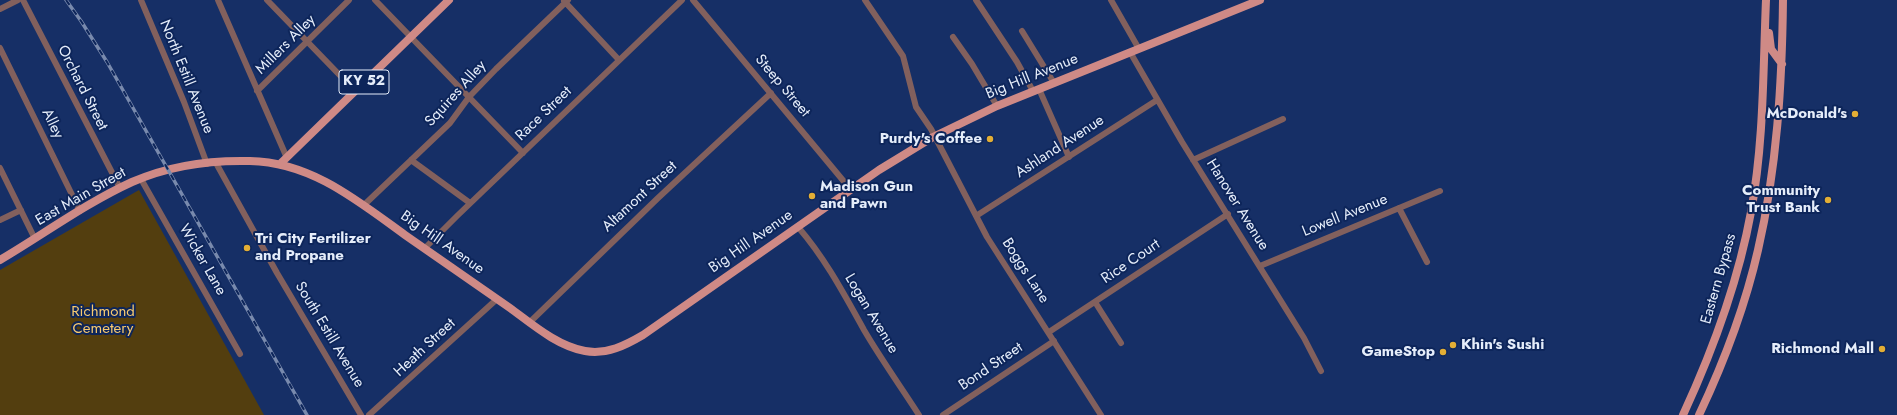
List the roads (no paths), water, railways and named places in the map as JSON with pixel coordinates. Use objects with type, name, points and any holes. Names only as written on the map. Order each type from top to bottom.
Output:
[{"type":"main road","name":"KY 52","points":[[280,164],[449,0]]},
{"type":"main road","name":"Big Hill Avenue","points":[[280,164],[326,181],[364,205],[530,322],[564,344],[585,351],[595,352],[620,347],[644,335],[893,161],[934,137],[997,106],[1260,0]]},
{"type":"main road","points":[[1766,0],[1769,42],[1774,54],[1782,64]]},
{"type":"main road","name":"Eastern Bypass","points":[[1683,415],[1717,338],[1744,248],[1752,210],[1761,116],[1766,0]]},
{"type":"main road","name":"Eastern Bypass","points":[[1699,415],[1733,336],[1758,250],[1776,143],[1782,64],[1783,0]]},
{"type":"main road","name":"East Main Street","points":[[0,260],[120,188],[168,169],[216,163],[249,161],[280,164]]},
{"type":"street","points":[[0,9],[18,0]]},
{"type":"street","name":"Orchard Street","points":[[23,0],[120,188]]},
{"type":"street","name":"North Estill Avenue","points":[[140,0],[184,102],[207,164]]},
{"type":"street","name":"Millers Alley","points":[[218,0],[286,158]]},
{"type":"street","points":[[267,0],[354,91]]},
{"type":"street","name":"Millers Alley","points":[[257,91],[349,0]]},
{"type":"street","points":[[375,0],[523,153]]},
{"type":"street","name":"Race Street","points":[[425,248],[682,0]]},
{"type":"street","name":"Steep Street","points":[[693,0],[851,190]]},
{"type":"street","points":[[976,0],[1036,90],[1069,158]]},
{"type":"street","points":[[1111,0],[1139,49]]},
{"type":"street","points":[[566,1],[619,60]]},
{"type":"street","name":"Squires Alley","points":[[364,205],[450,123],[469,97],[566,1]]},
{"type":"street","name":"Boggs Lane","points":[[868,1],[903,56],[914,103],[931,130],[991,244],[1101,415]]},
{"type":"street","points":[[1022,30],[1054,83]]},
{"type":"street","points":[[953,38],[972,64],[997,106]]},
{"type":"street","name":"Alley","points":[[0,48],[80,211]]},
{"type":"street","name":"Hanover Avenue","points":[[1130,52],[1193,160],[1228,214],[1312,352],[1321,371]]},
{"type":"street","name":"Altamont Street","points":[[530,322],[658,198],[771,93]]},
{"type":"street","name":"Ashland Avenue","points":[[976,216],[1069,158],[1157,100]]},
{"type":"street","points":[[1193,160],[1283,119]]},
{"type":"street","points":[[411,160],[470,203]]},
{"type":"street","name":"South Estill Avenue","points":[[216,163],[277,273],[361,415]]},
{"type":"street","points":[[1,171],[35,239]]},
{"type":"street","name":"Wicker Lane","points":[[141,179],[240,354]]},
{"type":"street","name":"Lowell Avenue","points":[[1260,266],[1440,191]]},
{"type":"street","points":[[1399,208],[1427,262]]},
{"type":"street","points":[[0,220],[21,210]]},
{"type":"street","name":"Rice Court","points":[[1049,332],[1228,214]]},
{"type":"street","name":"Logan Avenue","points":[[798,227],[821,256],[850,302],[868,336],[919,415]]},
{"type":"street","name":"Heath Street","points":[[369,415],[497,299]]},
{"type":"street","points":[[1094,302],[1121,343]]},
{"type":"street","name":"Bond Street","points":[[943,415],[1054,340]]},
{"type":"railway","points":[[66,0],[107,62],[307,415]]},
{"type":"place","name":"McDonald's","points":[[1855,114]]},
{"type":"place","name":"Purdy's Coffee","points":[[990,139]]},
{"type":"place","name":"Madison Gun and Pawn","points":[[812,196]]},
{"type":"place","name":"Community Trust Bank","points":[[1828,200]]},
{"type":"place","name":"Tri City Fertilizer and Propane","points":[[247,248]]},
{"type":"place","name":"Khin's Sushi","points":[[1453,345]]},
{"type":"place","name":"Richmond Mall","points":[[1882,349]]},
{"type":"place","name":"GameStop","points":[[1443,352]]},
{"type":"park label","name":"Richmond Cemetery","points":[[103,320]]}]
